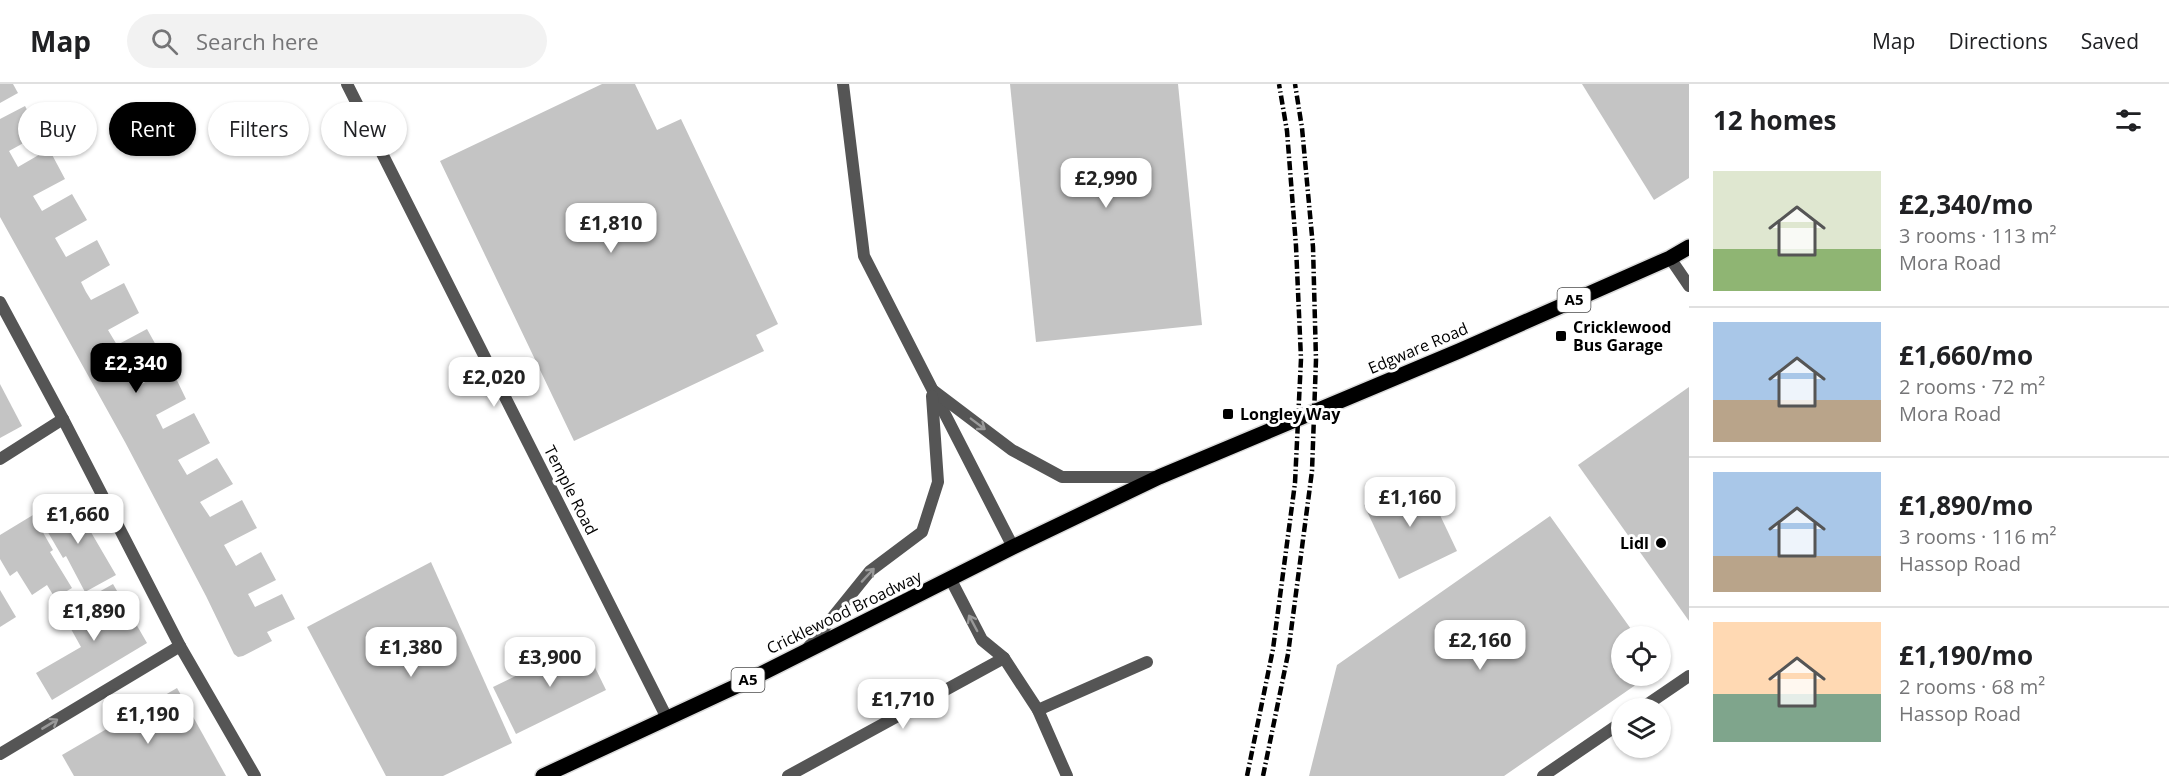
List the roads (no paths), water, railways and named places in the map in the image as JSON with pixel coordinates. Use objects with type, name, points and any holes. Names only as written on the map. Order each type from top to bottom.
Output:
[{"type":"main road","name":"Edgware Road","points":[[1159,477],[1459,351],[1670,258],[1689,247]]},
{"type":"main road","name":"Cricklewood Broadway","points":[[543,776],[804,652],[1159,477]]},
{"type":"street","name":"Temple Road","points":[[347,84],[667,718]]},
{"type":"street","points":[[843,84],[864,256],[1013,547]]},
{"type":"street","points":[[1670,258],[1689,286]]},
{"type":"street","points":[[0,302],[180,646],[255,776]]},
{"type":"street","points":[[931,389],[1012,450],[1062,477],[1159,477]]},
{"type":"street","points":[[804,652],[870,571],[922,532],[938,482],[931,389]]},
{"type":"street","points":[[0,459],[63,419]]},
{"type":"street","points":[[951,580],[982,640],[1004,658],[1038,711],[1066,776]]},
{"type":"street","points":[[0,754],[180,646]]},
{"type":"street","points":[[788,776],[1004,658]]},
{"type":"street","points":[[1038,711],[1147,663]]},
{"type":"street","points":[[1657,698],[1689,676]]},
{"type":"street","points":[[1544,776],[1611,730]]},
{"type":"railway","points":[[1247,776],[1273,649],[1295,483],[1301,359],[1296,246],[1287,131],[1279,84]]},
{"type":"railway","points":[[1263,776],[1288,654],[1312,471],[1316,360],[1313,247],[1302,128],[1295,84]]},
{"type":"place","name":"Cricklewood Bus Garage","points":[[1561,336]]},
{"type":"place","name":"Longley Way","points":[[1228,414]]},
{"type":"place","name":"Lidl","points":[[1661,543]]}]
